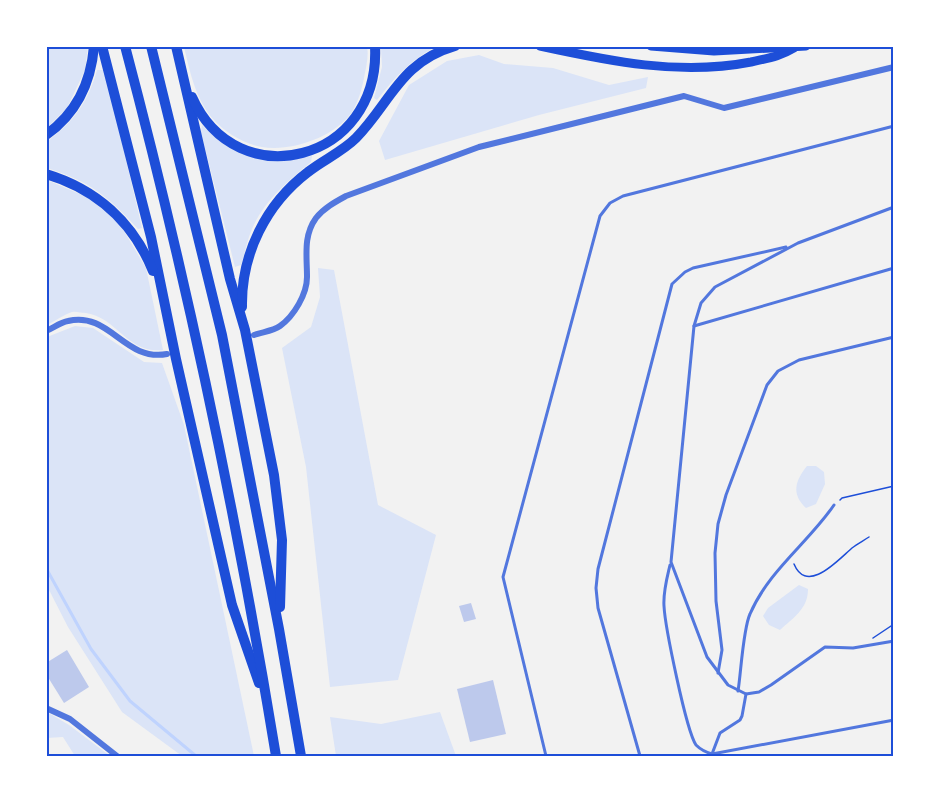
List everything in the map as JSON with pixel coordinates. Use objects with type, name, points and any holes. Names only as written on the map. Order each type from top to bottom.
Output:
[{"type":"highway","points":[[46,135],[63,121],[81,97],[91,74],[94,46]]},
{"type":"highway","points":[[102,46],[147,216],[172,353],[232,605],[269,712]]},
{"type":"highway","points":[[124,46],[196,340],[216,433],[276,756]]},
{"type":"highway","points":[[151,46],[222,335],[301,756]]},
{"type":"highway","points":[[176,46],[230,279],[247,332]]},
{"type":"highway","points":[[183,76],[200,112],[220,134],[233,143],[265,155],[295,155],[315,149],[333,139],[348,127],[359,113],[366,102],[374,76],[375,46]]},
{"type":"highway","points":[[279,629],[282,540],[274,475],[242,300],[252,247],[265,219],[294,183],[354,139],[367,126],[394,87],[408,73],[432,56],[454,46]]},
{"type":"highway","points":[[540,46],[598,59],[691,68],[725,66],[780,57],[794,48]]},
{"type":"highway","points":[[651,46],[714,51],[806,46]]},
{"type":"highway","points":[[46,174],[67,181],[96,196],[117,214],[143,248],[162,291]]},
{"type":"street","points":[[247,332],[279,327],[293,313],[302,297],[307,280],[305,250],[308,233],[316,218],[328,206],[346,196],[479,147],[684,96],[724,108],[894,67]]},
{"type":"street","points":[[46,331],[68,321],[91,320],[106,327],[135,351],[145,354],[172,353]]},
{"type":"street","points":[[46,708],[70,719],[117,756]]},
{"type":"lane","points":[[546,756],[503,577],[600,216],[610,203],[623,196],[894,126]]},
{"type":"lane","points":[[712,754],[703,751],[692,736],[665,617],[664,592],[670,562],[694,326],[701,303],[715,287],[792,246],[894,207]]},
{"type":"lane","points":[[640,756],[598,608],[596,588],[598,569],[672,284],[693,268],[792,246]]},
{"type":"lane","points":[[694,326],[894,268]]},
{"type":"lane","points":[[718,673],[722,650],[716,601],[715,553],[718,524],[732,475],[767,385],[778,371],[799,360],[894,336]]},
{"type":"lane","points":[[738,691],[748,616],[767,585],[790,555],[834,506]]},
{"type":"lane","points":[[670,562],[707,657],[728,685],[746,694],[759,692],[771,685],[825,647],[860,647],[894,641]]},
{"type":"lane","points":[[712,754],[720,733],[740,720],[746,694]]},
{"type":"lane","points":[[707,756],[894,720]]},
{"type":"path","points":[[834,506],[842,498],[894,486]]},
{"type":"path","points":[[790,555],[799,574],[811,575],[836,565],[850,550],[869,537]]},
{"type":"path","points":[[860,647],[894,624]]},
{"type":"shaded area","points":[[367,46],[367,62],[361,91],[352,112],[344,121],[335,129],[312,141],[273,148],[241,140],[222,128],[212,118],[197,93],[184,47]]},
{"type":"shaded area","points":[[381,46],[436,47],[419,57],[404,70],[377,100],[374,98],[382,67]]},
{"type":"shaded area","points":[[47,47],[88,47],[85,70],[67,108],[47,128]]},
{"type":"shaded area","points":[[479,55],[504,64],[553,68],[609,85],[648,77],[646,88],[539,115],[385,160],[379,141],[409,85],[447,61]]},
{"type":"shaded area","points":[[97,70],[105,70],[142,228],[138,229],[117,207],[86,184],[47,168],[46,142],[65,127],[79,110]]},
{"type":"shaded area","points":[[202,125],[226,145],[252,156],[281,160],[312,156],[311,162],[285,184],[263,209],[250,233],[241,265],[235,267],[201,132]]},
{"type":"shaded area","points":[[47,180],[96,201],[121,226],[146,268],[163,350],[140,347],[106,321],[86,313],[72,312],[47,325]]},
{"type":"shaded area","points":[[318,268],[334,270],[378,505],[436,535],[398,680],[330,687],[306,467],[282,348],[311,327],[320,297]]},
{"type":"shaded area","points":[[75,326],[93,328],[144,362],[162,363],[184,425],[254,756],[182,756],[122,712],[68,627],[47,586],[47,337]]},
{"type":"shaded area","points":[[807,466],[816,466],[824,472],[825,484],[816,504],[806,508],[798,498],[796,487]]},
{"type":"shaded area","points":[[799,585],[808,589],[803,608],[780,630],[769,625],[763,616],[768,608]]},
{"type":"shaded area","points":[[47,712],[69,725],[110,756],[75,756],[63,737],[47,738]]},
{"type":"shaded area","points":[[440,712],[456,756],[336,756],[330,717],[381,724]]},
{"type":"building","points":[[471,603],[476,619],[464,622],[459,606]]},
{"type":"building","points":[[67,650],[89,687],[64,703],[46,674],[46,663]]},
{"type":"building","points":[[493,680],[506,734],[470,742],[457,689]]},
{"type":"waterway","points":[[46,568],[91,649],[130,701],[196,756]]}]
